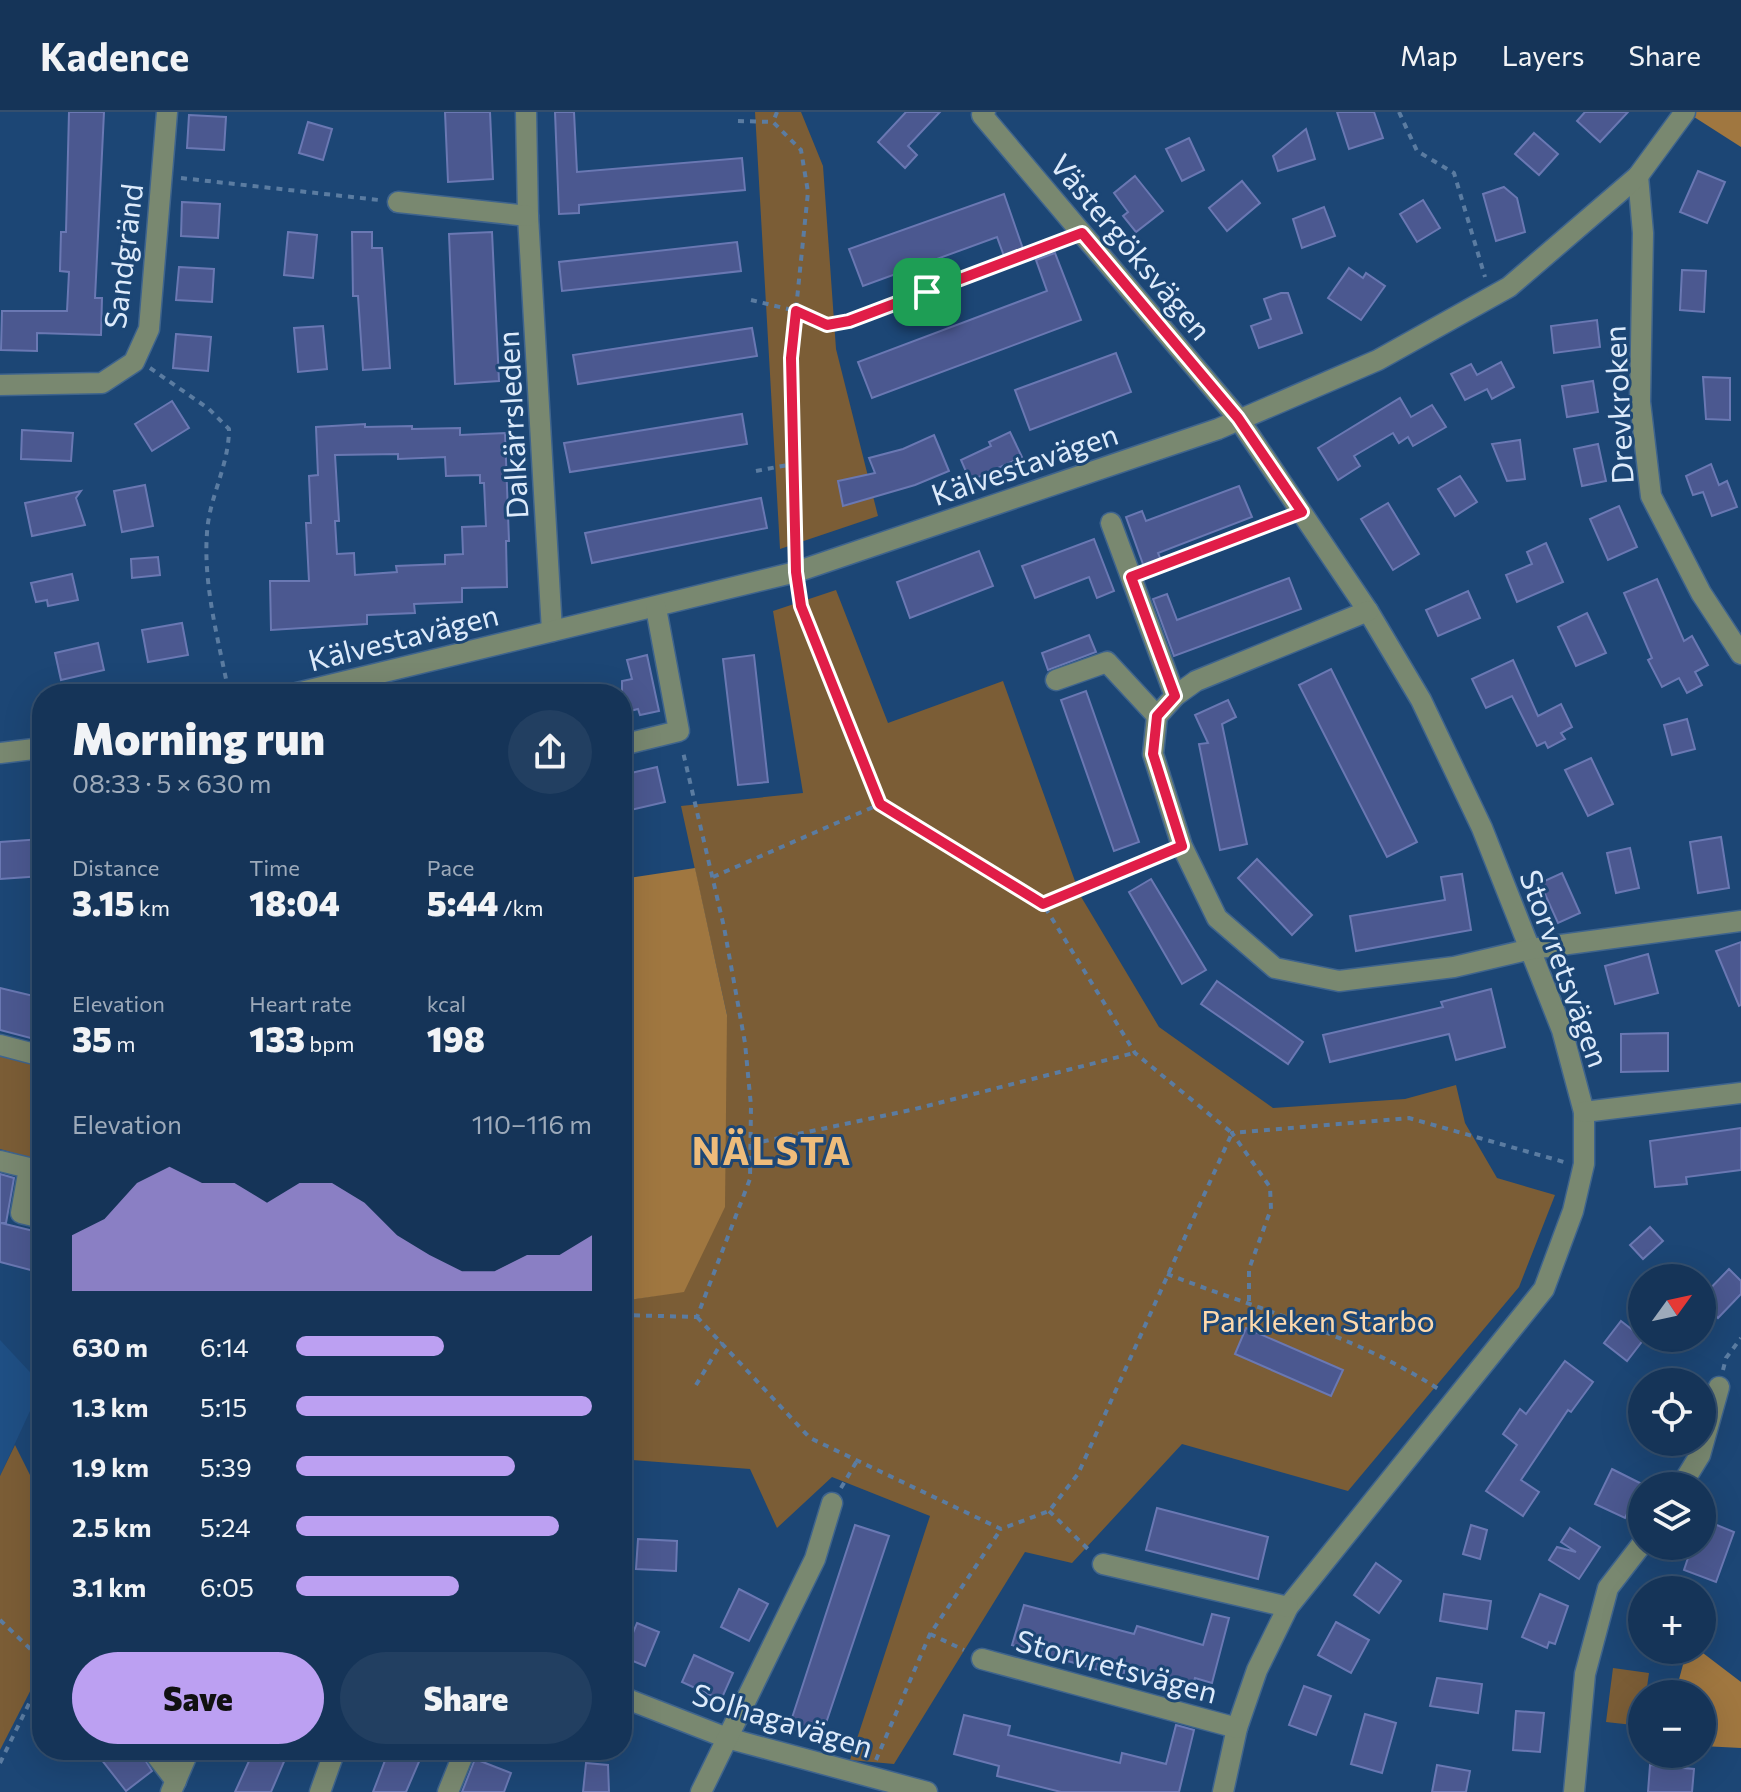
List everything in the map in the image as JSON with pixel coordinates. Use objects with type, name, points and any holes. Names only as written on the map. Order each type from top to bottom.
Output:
[{"type":"street","name":"Sandgränd","points":[[0,385],[102,383],[136,359],[149,329],[167,112]]},
{"type":"street","name":"Dalkärrsleden","points":[[526,112],[528,216],[552,631]]},
{"type":"street","name":"Kälvestavägen","points":[[334,684],[796,572],[1218,429],[1378,360],[1491,298],[1638,176],[1685,112]]},
{"type":"street","name":"Västergöksvägen","points":[[982,113],[1238,418]]},
{"type":"street","name":"Drevkroken","points":[[1638,176],[1643,246],[1640,402],[1651,496],[1701,593],[1741,654]]},
{"type":"street","points":[[398,202],[528,216]]},
{"type":"street","name":"Storvretsvägen","points":[[1223,1792],[1237,1728],[1257,1670],[1288,1607],[1544,1289],[1573,1211],[1584,1164],[1584,1112],[1562,1030],[1482,828],[1421,700],[1368,611],[1238,418]]},
{"type":"street","points":[[1111,523],[1175,696]]},
{"type":"street","points":[[632,743],[679,731],[656,608]]},
{"type":"street","points":[[1368,611],[1196,681],[1175,696],[1157,716],[1153,754],[1182,846],[1217,918],[1275,968],[1339,981],[1454,967],[1531,949],[1741,921]]},
{"type":"street","points":[[1056,680],[1107,662],[1157,716]]},
{"type":"street","points":[[0,753],[32,749]]},
{"type":"street","points":[[0,1045],[32,1053]]},
{"type":"street","points":[[1584,1112],[1741,1093]]},
{"type":"street","points":[[0,1161],[29,1168],[21,1213],[32,1216]]},
{"type":"street","points":[[1690,1472],[1700,1455],[1719,1387]]},
{"type":"street","points":[[701,1792],[815,1559],[832,1503]]},
{"type":"street","points":[[1574,1792],[1585,1674],[1608,1588],[1630,1560]]},
{"type":"street","points":[[1103,1564],[1288,1607]]},
{"type":"street","name":"Storvretsvägen","points":[[982,1659],[1237,1728]]},
{"type":"street","name":"Solhagavägen","points":[[632,1701],[727,1738],[927,1792]]},
{"type":"street","points":[[158,1760],[174,1786]]},
{"type":"street","points":[[174,1786],[185,1760]]},
{"type":"street","points":[[320,1792],[331,1760]]},
{"type":"street","points":[[448,1792],[461,1760]]},
{"type":"path","points":[[773,122],[777,112]]},
{"type":"path","points":[[1399,112],[1406,134],[1417,151],[1454,173],[1491,298]]},
{"type":"path","points":[[738,121],[773,122],[801,150],[808,192],[791,358],[796,572],[801,606],[880,804],[1043,904],[1135,1053],[1232,1133],[1270,1187],[1271,1209],[1249,1269],[1249,1301]]},
{"type":"path","points":[[163,175],[398,202]]},
{"type":"path","points":[[751,300],[796,311],[827,325],[849,321],[1082,233]]},
{"type":"path","points":[[136,359],[209,409],[229,429],[229,451],[207,531],[208,572],[227,684]]},
{"type":"path","points":[[756,471],[793,464]]},
{"type":"path","points":[[1131,577],[1302,512]]},
{"type":"path","points":[[679,731],[713,877],[745,1043],[751,1144],[750,1179],[697,1317]]},
{"type":"path","points":[[713,877],[880,804]]},
{"type":"path","points":[[1043,904],[1182,846]]},
{"type":"path","points":[[751,1144],[915,1109],[1135,1053]]},
{"type":"path","points":[[1232,1133],[1409,1118],[1567,1162]]},
{"type":"path","points":[[869,1777],[930,1634],[1001,1529],[1049,1511],[1078,1474],[1232,1133]]},
{"type":"path","points":[[1167,1274],[1249,1301],[1411,1371],[1446,1393]]},
{"type":"path","points":[[632,1315],[697,1317],[810,1438],[1001,1529]]},
{"type":"path","points":[[1719,1387],[1726,1358],[1741,1338]]},
{"type":"path","points":[[696,1385],[722,1342]]},
{"type":"path","points":[[832,1503],[858,1459]]},
{"type":"path","points":[[1049,1511],[1103,1564]]},
{"type":"path","points":[[0,1620],[32,1650]]},
{"type":"path","points":[[930,1634],[982,1659]]},
{"type":"path","points":[[0,1763],[32,1697]]},
{"type":"shaded area","points":[[1694,112],[1741,112],[1741,147],[1691,115]]},
{"type":"shaded area","points":[[695,868],[727,1015],[725,1207],[684,1292],[632,1300],[632,877]]},
{"type":"shaded area","points":[[0,1340],[32,1374],[32,1407],[0,1476]]},
{"type":"shaded area","points":[[1716,1663],[1741,1682],[1741,1748],[1716,1747],[1716,1680],[1679,1680],[1683,1664]]},
{"type":"green space","points":[[755,112],[801,112],[823,166],[836,349],[878,516],[780,549]]},
{"type":"green space","name":"Parkleken Starbo","points":[[836,590],[888,723],[1003,681],[1080,895],[1159,1027],[1273,1108],[1405,1099],[1456,1085],[1465,1123],[1497,1178],[1555,1195],[1519,1287],[1348,1491],[1182,1444],[1072,1563],[1025,1552],[894,1764],[850,1760],[930,1516],[832,1477],[777,1528],[750,1469],[632,1460],[632,1299],[684,1291],[727,1015],[681,806],[803,793],[773,611]]},
{"type":"green space","points":[[0,1053],[32,1061],[32,1158],[0,1149]]},
{"type":"green space","points":[[15,1445],[32,1479],[32,1688],[0,1750],[0,1476]]},
{"type":"green space","points":[[1613,1668],[1649,1673],[1648,1680],[1628,1680],[1628,1724],[1606,1722]]},
{"type":"building","points":[[69,112],[104,112],[95,298],[102,298],[101,335],[37,333],[37,351],[1,350],[2,311],[67,311],[69,272],[60,271],[61,232],[66,232]]},
{"type":"building","points":[[445,112],[490,112],[493,179],[448,182]]},
{"type":"building","points":[[555,112],[574,112],[577,172],[742,158],[745,190],[579,205],[579,213],[559,214]]},
{"type":"building","points":[[906,112],[940,112],[908,146],[917,155],[905,168],[878,142]]},
{"type":"building","points":[[1337,112],[1374,112],[1383,138],[1349,149]]},
{"type":"building","points":[[1585,112],[1628,112],[1600,142],[1577,121]]},
{"type":"building","points":[[189,115],[226,117],[224,150],[187,148]]},
{"type":"building","points":[[308,122],[332,129],[323,160],[299,153]]},
{"type":"building","points":[[1306,129],[1315,159],[1278,171],[1273,156]]},
{"type":"building","points":[[1534,133],[1558,154],[1539,175],[1515,154]]},
{"type":"building","points":[[1189,138],[1204,170],[1182,181],[1166,149]]},
{"type":"building","points":[[1698,171],[1725,182],[1707,223],[1680,212]]},
{"type":"building","points":[[1135,176],[1163,211],[1136,232],[1123,216],[1128,212],[1114,193]]},
{"type":"building","points":[[1242,181],[1260,203],[1227,231],[1209,208]]},
{"type":"building","points":[[1504,187],[1517,198],[1525,232],[1496,241],[1483,194]]},
{"type":"building","points":[[1004,194],[1023,249],[1004,256],[997,237],[863,286],[849,249]]},
{"type":"building","points":[[1423,200],[1440,228],[1417,242],[1400,214]]},
{"type":"building","points":[[182,202],[220,204],[218,238],[181,236]]},
{"type":"building","points":[[1324,207],[1335,236],[1302,248],[1293,219]]},
{"type":"building","points":[[288,232],[317,235],[313,278],[284,275]]},
{"type":"building","points":[[352,232],[372,232],[372,248],[382,248],[390,368],[363,370],[358,296],[353,296]]},
{"type":"building","points":[[492,232],[499,381],[455,384],[449,234]]},
{"type":"building","points":[[737,242],[741,271],[562,291],[559,262]]},
{"type":"building","points":[[1055,253],[1081,320],[872,398],[858,362],[1047,291],[1036,260]]},
{"type":"building","points":[[179,267],[214,269],[212,302],[176,300]]},
{"type":"building","points":[[1349,268],[1363,278],[1366,273],[1385,286],[1361,320],[1328,298]]},
{"type":"building","points":[[1682,270],[1706,271],[1704,312],[1680,310]]},
{"type":"building","points":[[1288,293],[1302,333],[1259,348],[1251,326],[1271,319],[1264,299]]},
{"type":"building","points":[[1597,320],[1600,347],[1554,353],[1551,326]]},
{"type":"building","points":[[323,326],[327,369],[298,372],[294,328]]},
{"type":"building","points":[[752,328],[757,356],[578,384],[573,355]]},
{"type":"building","points":[[176,334],[211,337],[208,371],[173,368]]},
{"type":"building","points":[[1116,353],[1131,392],[1030,430],[1015,390]]},
{"type":"building","points":[[1501,362],[1514,387],[1492,399],[1487,389],[1465,400],[1451,374],[1471,364],[1477,375]]},
{"type":"building","points":[[1703,377],[1730,378],[1730,420],[1706,419]]},
{"type":"building","points":[[1593,381],[1598,412],[1567,417],[1562,386]]},
{"type":"building","points":[[1400,398],[1411,417],[1432,405],[1446,427],[1413,446],[1408,437],[1399,443],[1393,433],[1354,456],[1360,466],[1338,480],[1318,448]]},
{"type":"building","points":[[172,401],[189,428],[152,451],[135,424]]},
{"type":"building","points":[[742,414],[747,444],[570,472],[564,443]]},
{"type":"building","points":[[365,424],[365,427],[412,426],[412,429],[460,428],[460,435],[505,433],[509,541],[506,541],[507,587],[462,588],[462,602],[414,604],[415,613],[367,615],[367,624],[271,630],[270,581],[309,581],[306,523],[311,523],[309,476],[318,475],[316,427]],"holes":[[[398,454],[398,459],[445,457],[446,476],[480,475],[480,483],[484,483],[486,526],[462,527],[463,554],[445,555],[445,564],[396,566],[397,572],[355,575],[354,553],[337,554],[335,521],[339,521],[335,455]]]},
{"type":"building","points":[[22,430],[73,433],[71,461],[21,459]]},
{"type":"building","points":[[1010,432],[1022,457],[970,481],[961,460],[991,446],[989,442]]},
{"type":"building","points":[[934,435],[949,471],[915,485],[843,506],[838,481],[875,473],[869,458],[903,449]]},
{"type":"building","points":[[1520,440],[1525,479],[1507,481],[1492,444]]},
{"type":"building","points":[[1598,444],[1606,481],[1582,486],[1574,449]]},
{"type":"building","points":[[1711,464],[1719,485],[1727,481],[1737,507],[1712,516],[1703,492],[1693,495],[1686,476]]},
{"type":"building","points":[[1460,476],[1477,502],[1455,516],[1438,489]]},
{"type":"building","points":[[145,485],[153,526],[122,532],[114,491]]},
{"type":"building","points":[[1239,486],[1252,517],[1158,553],[1161,560],[1144,567],[1126,517],[1142,511],[1146,521]]},
{"type":"building","points":[[81,491],[76,498],[85,525],[32,536],[25,503]]},
{"type":"building","points":[[761,498],[767,528],[592,563],[585,533]]},
{"type":"building","points":[[1388,503],[1419,554],[1393,570],[1361,519]]},
{"type":"building","points":[[1619,506],[1637,547],[1608,560],[1590,519]]},
{"type":"building","points":[[1094,539],[1114,591],[1097,598],[1089,577],[1035,598],[1022,566]]},
{"type":"building","points":[[1546,543],[1563,582],[1517,602],[1506,575],[1532,564],[1527,552]]},
{"type":"building","points":[[979,551],[993,586],[910,618],[897,582]]},
{"type":"building","points":[[158,557],[160,575],[132,578],[131,559]]},
{"type":"building","points":[[72,574],[78,600],[48,606],[47,600],[36,602],[31,583]]},
{"type":"building","points":[[1289,578],[1301,609],[1174,656],[1153,599],[1167,594],[1177,620]]},
{"type":"building","points":[[1657,579],[1684,641],[1692,636],[1708,665],[1695,672],[1702,685],[1687,693],[1679,678],[1662,687],[1648,660],[1652,658],[1624,593]]},
{"type":"building","points":[[1468,591],[1480,618],[1438,636],[1426,610]]},
{"type":"building","points":[[1587,613],[1606,653],[1576,666],[1558,627]]},
{"type":"building","points":[[182,623],[188,655],[148,662],[142,630]]},
{"type":"building","points":[[1089,635],[1096,652],[1048,670],[1042,653]]},
{"type":"building","points":[[98,643],[104,670],[61,680],[55,653]]},
{"type":"building","points":[[647,655],[659,711],[640,715],[638,709],[632,710],[632,684],[622,684],[622,681],[632,679],[627,660]]},
{"type":"building","points":[[754,655],[768,782],[738,785],[723,659]]},
{"type":"building","points":[[1513,660],[1538,716],[1561,704],[1572,727],[1561,733],[1565,739],[1548,748],[1545,742],[1537,746],[1512,696],[1486,708],[1472,679]]},
{"type":"building","points":[[1331,669],[1417,842],[1387,857],[1299,685]]},
{"type":"building","points":[[1086,691],[1139,842],[1114,851],[1061,700]]},
{"type":"building","points":[[1228,700],[1236,717],[1222,724],[1247,844],[1220,850],[1199,744],[1208,743],[1195,715]]},
{"type":"building","points":[[1687,719],[1695,749],[1672,755],[1664,725]]},
{"type":"building","points":[[1591,758],[1613,804],[1588,816],[1565,770]]},
{"type":"building","points":[[657,767],[665,802],[632,810],[632,773]]},
{"type":"building","points":[[1721,837],[1729,888],[1698,893],[1690,842]]},
{"type":"building","points":[[32,840],[32,877],[0,879],[0,842]]},
{"type":"building","points":[[1630,848],[1639,888],[1616,893],[1607,853]]},
{"type":"building","points":[[1257,859],[1312,915],[1292,935],[1238,878]]},
{"type":"building","points":[[1562,873],[1580,913],[1558,923],[1540,883]]},
{"type":"building","points":[[1462,874],[1471,930],[1356,951],[1350,916],[1445,900],[1441,877]]},
{"type":"building","points":[[1151,879],[1206,970],[1182,984],[1129,892]]},
{"type":"building","points":[[1741,942],[1741,1005],[1739,1006],[1716,951]]},
{"type":"building","points":[[1648,954],[1658,993],[1615,1004],[1605,966]]},
{"type":"building","points":[[1217,981],[1303,1042],[1288,1064],[1201,1004]]},
{"type":"building","points":[[0,988],[32,996],[32,1038],[0,1030]]},
{"type":"building","points":[[1491,989],[1505,1047],[1456,1060],[1449,1034],[1330,1062],[1323,1035],[1443,1007],[1441,1002]]},
{"type":"building","points":[[1668,1033],[1668,1071],[1621,1072],[1621,1034]]},
{"type":"building","points":[[1741,1128],[1741,1170],[1686,1177],[1687,1184],[1655,1187],[1650,1141]]},
{"type":"building","points":[[0,1174],[14,1178],[6,1223],[1,1223],[32,1231],[32,1270],[0,1262]]},
{"type":"building","points":[[1650,1227],[1663,1241],[1643,1259],[1630,1245]]},
{"type":"building","points":[[1729,1269],[1741,1281],[1741,1294],[1718,1318],[1716,1316],[1716,1282]]},
{"type":"building","points":[[1621,1321],[1628,1326],[1628,1352],[1634,1352],[1627,1361],[1604,1343]]},
{"type":"building","points":[[1246,1328],[1343,1370],[1331,1396],[1235,1354]]},
{"type":"building","points":[[1565,1361],[1593,1382],[1571,1412],[1568,1410],[1521,1480],[1539,1492],[1523,1516],[1486,1491],[1517,1445],[1503,1434],[1520,1409],[1526,1414]]},
{"type":"building","points":[[1612,1469],[1628,1477],[1628,1512],[1625,1518],[1595,1504]]},
{"type":"building","points":[[1157,1508],[1268,1537],[1258,1579],[1146,1550]]},
{"type":"building","points":[[855,1525],[889,1536],[821,1738],[789,1727]]},
{"type":"building","points":[[1471,1525],[1487,1530],[1480,1559],[1463,1554]]},
{"type":"building","points":[[1716,1525],[1734,1532],[1716,1582],[1716,1576],[1700,1576],[1684,1570],[1687,1560],[1716,1560]]},
{"type":"building","points":[[1570,1528],[1600,1547],[1579,1579],[1549,1560],[1557,1547],[1576,1552],[1561,1542]]},
{"type":"building","points":[[638,1539],[677,1541],[676,1571],[636,1569]]},
{"type":"building","points":[[1376,1563],[1401,1581],[1379,1613],[1354,1595]]},
{"type":"building","points":[[739,1589],[768,1604],[749,1641],[721,1627]]},
{"type":"building","points":[[1444,1594],[1491,1601],[1487,1629],[1440,1621]]},
{"type":"building","points":[[1540,1594],[1568,1606],[1555,1644],[1549,1642],[1547,1648],[1522,1637]]},
{"type":"building","points":[[1024,1605],[1134,1634],[1137,1626],[1203,1645],[1212,1614],[1229,1618],[1212,1683],[1195,1678],[1192,1687],[1125,1668],[1123,1677],[1012,1645]]},
{"type":"building","points":[[1336,1622],[1369,1640],[1351,1673],[1318,1655]]},
{"type":"building","points":[[637,1623],[659,1632],[645,1666],[632,1661],[632,1635]]},
{"type":"building","points":[[694,1655],[733,1673],[721,1700],[682,1682]]},
{"type":"building","points":[[1437,1678],[1482,1684],[1478,1713],[1430,1706]]},
{"type":"building","points":[[1304,1686],[1331,1696],[1316,1735],[1289,1725]]},
{"type":"building","points":[[1516,1711],[1544,1713],[1540,1752],[1513,1750]]},
{"type":"building","points":[[1365,1714],[1396,1723],[1382,1773],[1351,1764]]},
{"type":"building","points":[[964,1715],[1010,1726],[1008,1735],[1120,1763],[1122,1753],[1166,1764],[1176,1725],[1194,1730],[1179,1792],[1061,1792],[997,1776],[999,1766],[954,1754]]},
{"type":"building","points":[[102,1760],[145,1760],[152,1771],[126,1791]]},
{"type":"building","points":[[249,1760],[285,1760],[271,1792],[235,1792]]},
{"type":"building","points":[[385,1760],[420,1760],[406,1792],[373,1792]]},
{"type":"building","points":[[475,1760],[511,1773],[504,1792],[462,1792]]},
{"type":"building","points":[[586,1763],[608,1765],[609,1792],[583,1792]]},
{"type":"building","points":[[1437,1765],[1470,1771],[1466,1792],[1432,1792]]},
{"type":"building","points":[[1650,1768],[1694,1769],[1692,1792],[1648,1792]]},
{"type":"district","name":"NÄLSTA","points":[[772,1149]]},
{"type":"route","points":[[1082,233],[1238,418],[1302,512],[1131,577],[1175,696],[1157,716],[1153,754],[1182,846],[1043,904],[880,804],[801,606],[796,572],[791,358],[796,311],[827,325],[849,321],[927,292],[1082,233]]}]
